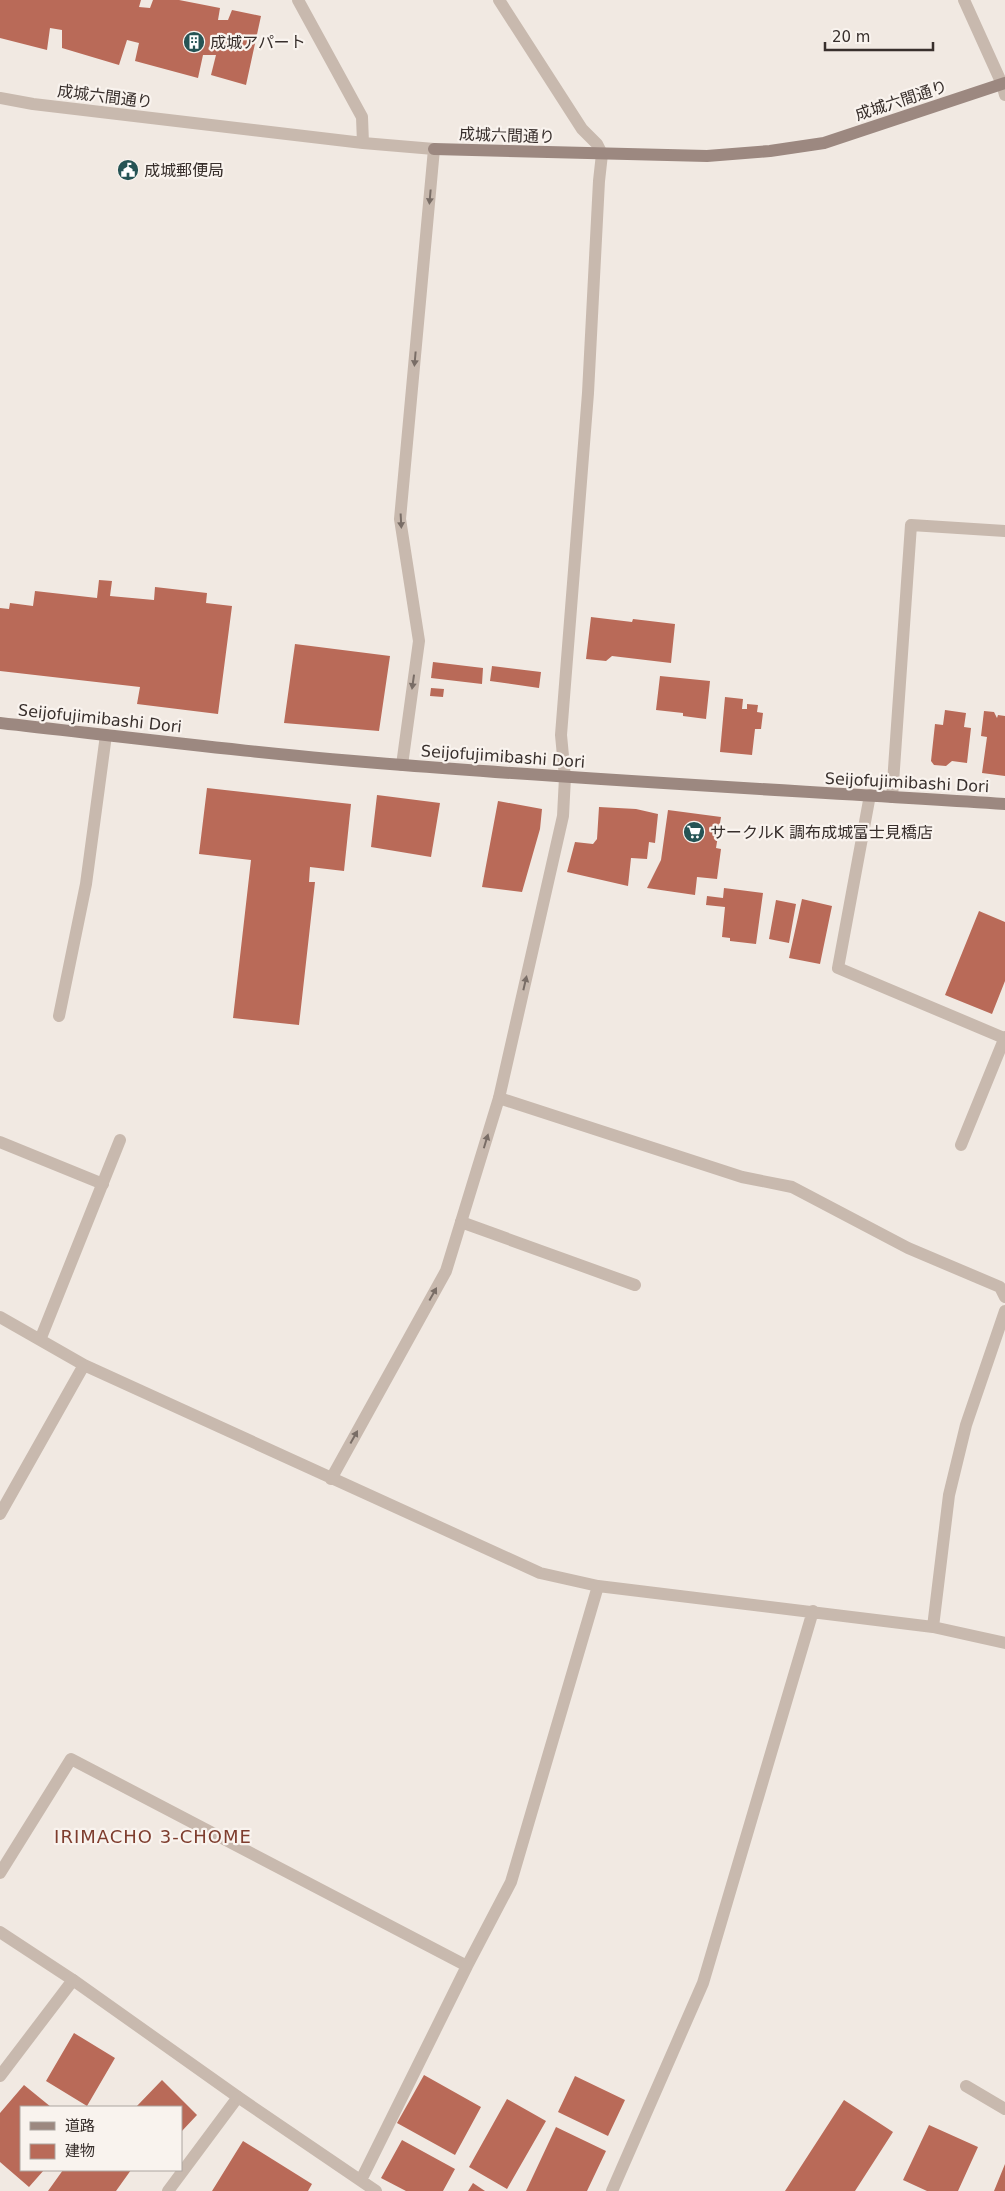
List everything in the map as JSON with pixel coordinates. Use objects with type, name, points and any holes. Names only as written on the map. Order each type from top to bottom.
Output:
[{"type":"street","points":[[298,0],[362,117],[363,143]]},
{"type":"street","points":[[331,1479],[446,1271],[499,1098],[563,816],[565,776],[561,735],[588,393],[602,154],[596,144],[582,129],[499,0]]},
{"type":"street","points":[[964,0],[1004,87]]},
{"type":"street","name":"成城六間通り","points":[[0,98],[33,104],[363,143],[434,149],[707,156],[770,151],[824,143],[1004,87]]},
{"type":"street","points":[[402,765],[419,641],[400,520],[434,149]]},
{"type":"street","points":[[892,796],[912,525],[1005,531]]},
{"type":"street","name":"Seijofujimibashi Dori","points":[[0,723],[402,765],[687,786],[892,796],[1005,804]]},
{"type":"street","points":[[58,1016],[86,884],[106,735]]},
{"type":"street","points":[[870,795],[838,968],[1005,1037],[960,1145]]},
{"type":"street","points":[[499,1098],[742,1176],[792,1187],[908,1248],[1000,1287],[1005,1297]]},
{"type":"street","points":[[40,1340],[120,1140]]},
{"type":"street","points":[[0,1142],[103,1184]]},
{"type":"street","points":[[460,1222],[635,1285]]},
{"type":"street","points":[[933,1627],[949,1495],[966,1425],[1005,1311]]},
{"type":"street","points":[[0,1317],[84,1365],[540,1573],[598,1586],[933,1627],[1005,1644]]},
{"type":"street","points":[[0,1514],[84,1365]]},
{"type":"street","points":[[361,2180],[467,1966],[511,1882],[598,1586]]},
{"type":"street","points":[[612,2191],[703,1983],[813,1611]]},
{"type":"street","points":[[0,1873],[71,1759],[467,1966]]},
{"type":"street","points":[[0,1932],[73,1980],[238,2097],[376,2191]]},
{"type":"street","points":[[0,2076],[73,1980]]},
{"type":"street","points":[[966,2086],[1005,2109]]},
{"type":"street","points":[[168,2191],[238,2097]]},
{"type":"building","name":"成城アパート","points":[[0,0],[141,0],[139,7],[150,8],[153,0],[179,0],[220,8],[218,20],[228,20],[232,10],[261,16],[246,85],[211,75],[216,55],[203,55],[198,78],[135,61],[139,43],[127,40],[119,65],[62,48],[62,30],[50,28],[47,50],[0,38]]},
{"type":"building","points":[[99,580],[112,581],[110,596],[154,600],[155,587],[207,593],[206,603],[232,606],[218,714],[137,704],[140,687],[0,671],[0,608],[9,609],[10,603],[33,606],[35,591],[97,598]]},
{"type":"building","points":[[591,617],[632,622],[633,619],[675,624],[671,663],[612,656],[606,661],[586,659]]},
{"type":"building","points":[[295,644],[390,656],[379,731],[284,723]]},
{"type":"building","points":[[433,662],[483,668],[482,684],[431,678]]},
{"type":"building","points":[[492,666],[541,672],[539,688],[490,681]]},
{"type":"building","points":[[660,676],[710,681],[706,719],[683,716],[683,713],[656,710]]},
{"type":"building","points":[[431,688],[444,689],[443,697],[430,696]]},
{"type":"building","points":[[725,697],[743,699],[742,709],[747,709],[747,704],[758,705],[757,712],[763,713],[761,729],[755,729],[752,755],[720,752]]},
{"type":"building","points":[[945,710],[966,713],[964,727],[971,728],[967,763],[952,761],[946,766],[934,765],[931,761],[935,724],[943,725]]},
{"type":"building","points":[[984,711],[994,712],[997,718],[998,715],[1005,716],[1005,776],[982,773],[987,737],[981,736]]},
{"type":"building","points":[[207,788],[351,804],[344,871],[310,867],[309,882],[315,882],[299,1025],[233,1018],[251,860],[199,854]]},
{"type":"building","points":[[377,795],[440,803],[431,857],[371,847]]},
{"type":"building","points":[[498,801],[542,809],[540,829],[522,892],[482,887]]},
{"type":"building","points":[[599,807],[636,809],[658,814],[655,843],[649,842],[647,859],[631,858],[628,886],[567,872],[575,842],[593,844],[597,839]]},
{"type":"building","points":[[668,810],[721,817],[716,848],[721,849],[717,879],[697,877],[695,895],[647,888],[661,860]]},
{"type":"building","points":[[724,888],[763,893],[756,944],[730,941],[730,938],[722,937],[725,907],[706,905],[707,896],[723,898]]},
{"type":"building","points":[[802,899],[832,906],[820,964],[789,958]]},
{"type":"building","points":[[776,900],[796,904],[789,943],[769,939]]},
{"type":"building","points":[[979,911],[1005,922],[1005,981],[992,1014],[945,995]]},
{"type":"building","points":[[74,2033],[115,2058],[87,2106],[46,2081]]},
{"type":"building","points":[[424,2075],[481,2107],[455,2155],[397,2123]]},
{"type":"building","points":[[575,2076],[625,2100],[608,2136],[558,2112]]},
{"type":"building","points":[[162,2080],[197,2115],[182,2131],[182,2106],[137,2106]]},
{"type":"building","points":[[24,2085],[50,2106],[20,2106],[20,2171],[43,2171],[29,2187],[0,2162],[0,2113]]},
{"type":"building","points":[[507,2099],[546,2121],[507,2189],[469,2167]]},
{"type":"building","points":[[844,2100],[893,2132],[855,2191],[785,2191]]},
{"type":"building","points":[[929,2125],[978,2147],[958,2191],[927,2191],[903,2180]]},
{"type":"building","points":[[556,2127],[606,2151],[587,2191],[526,2191]]},
{"type":"building","points":[[402,2140],[455,2169],[443,2191],[406,2191],[381,2178]]},
{"type":"building","points":[[243,2141],[312,2184],[308,2191],[212,2191]]},
{"type":"building","points":[[1005,2164],[1005,2191],[994,2191]]},
{"type":"building","points":[[62,2171],[130,2171],[116,2191],[48,2191]]},
{"type":"building","points":[[473,2183],[485,2191],[468,2191]]},
{"type":"place","name":"成城アパート","points":[[194,42]]},
{"type":"place","name":"成城郵便局","points":[[128,170]]},
{"type":"place","name":"サークルK 調布成城富士見橋店","points":[[694,832]]},
{"type":"district","name":"IRIMACHO 3-CHOME","points":[[153,1837]]}]
